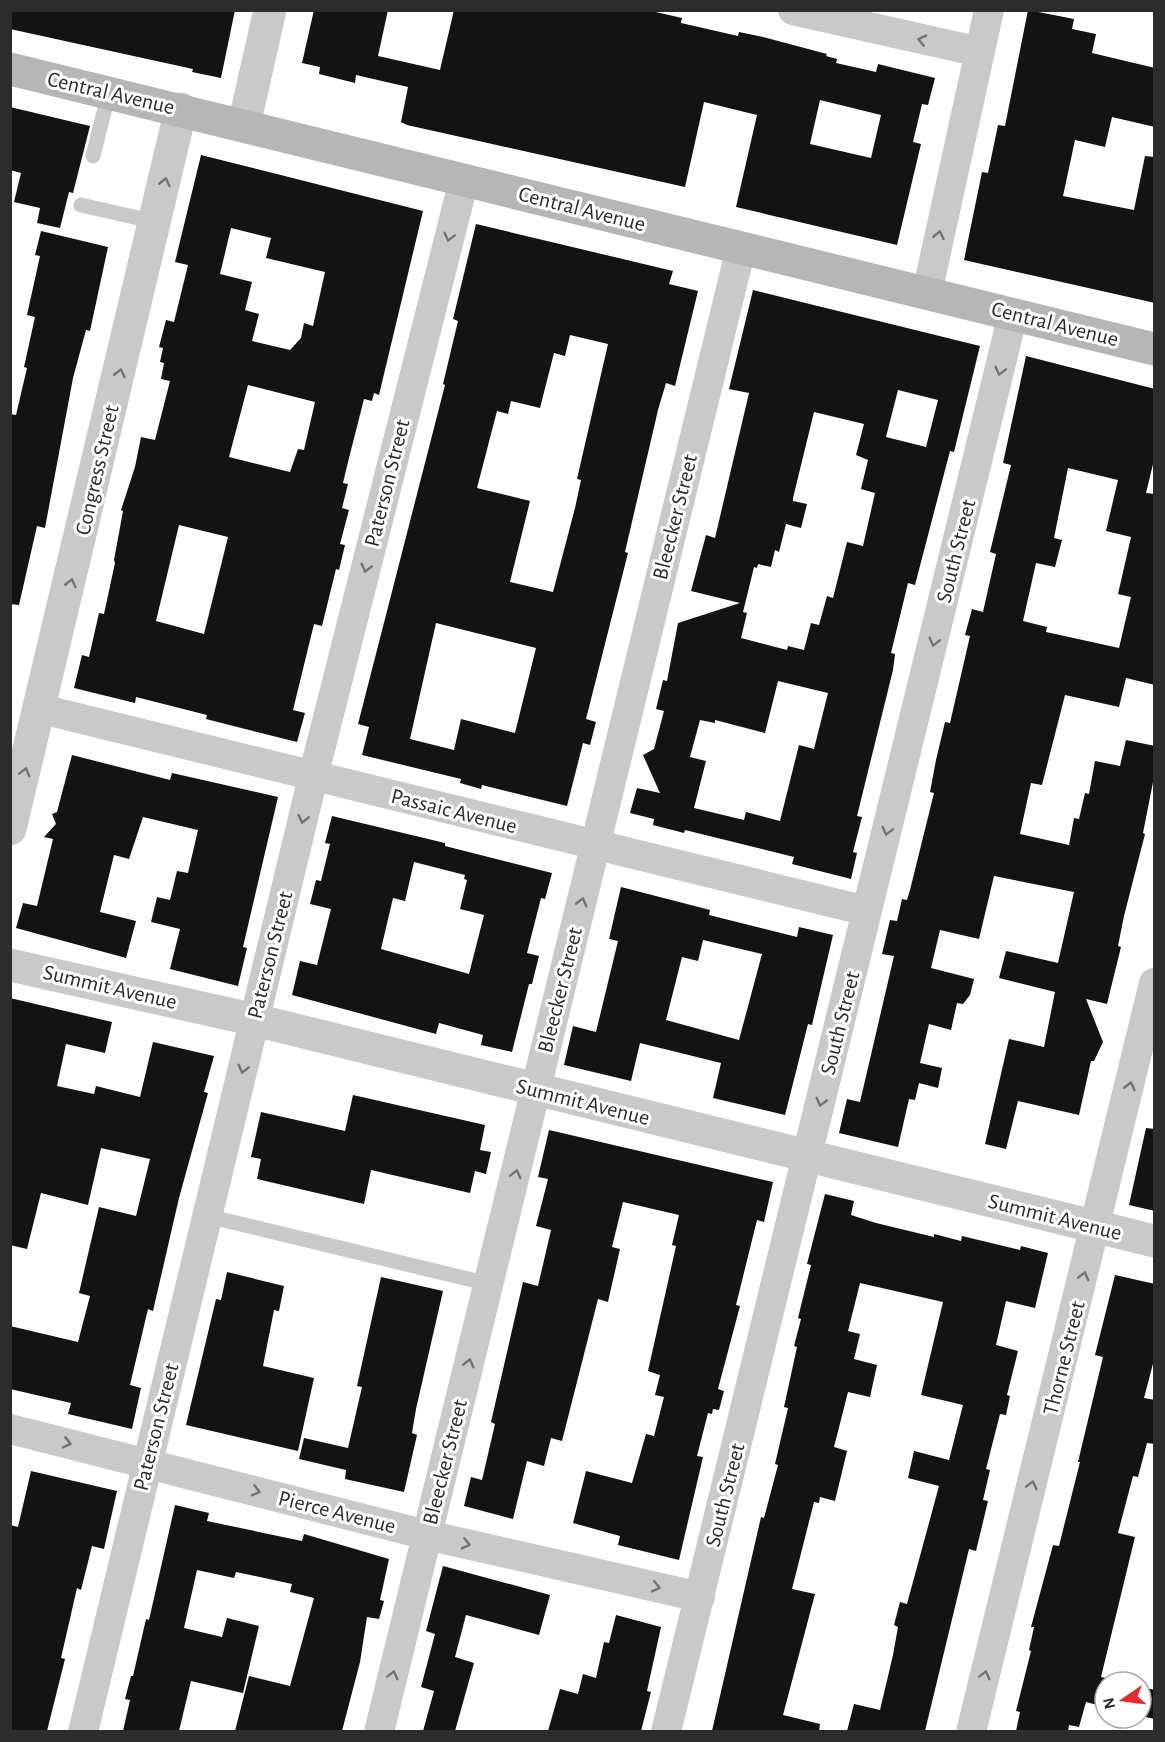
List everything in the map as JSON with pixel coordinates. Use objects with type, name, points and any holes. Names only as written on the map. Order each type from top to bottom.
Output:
[{"type":"main road","name":"Central Avenue","points":[[10,69],[182,109],[1155,349]]},
{"type":"street","points":[[244,125],[270,10]]},
{"type":"street","points":[[793,10],[980,52]]},
{"type":"street","points":[[927,293],[989,10]]},
{"type":"street","name":"Congress Street","points":[[10,829],[41,709],[182,109]]},
{"type":"street","name":"Paterson Street","points":[[83,1731],[313,777],[464,180]]},
{"type":"street","name":"Bleecker Street","points":[[379,1731],[741,248]]},
{"type":"street","name":"South Street","points":[[666,1731],[1014,314]]},
{"type":"street","name":"Passaic Avenue","points":[[41,709],[595,847],[867,911]]},
{"type":"street","name":"Summit Avenue","points":[[10,965],[255,1020],[808,1158],[1155,1241]]},
{"type":"street","name":"Thorne Street","points":[[971,1731],[1155,983]]},
{"type":"street","name":"Pierce Avenue","points":[[10,1429],[427,1535],[700,1597]]},
{"type":"lane","points":[[93,156],[109,92]]},
{"type":"lane","points":[[81,205],[156,222]]},
{"type":"lane","points":[[207,1216],[489,1284]]},
{"type":"building","points":[[10,10],[235,10],[221,78],[192,72],[193,69],[10,29]]},
{"type":"building","points":[[314,10],[388,10],[378,56],[440,70],[454,10],[647,10],[682,18],[681,23],[738,36],[739,32],[763,37],[827,54],[826,56],[837,59],[836,63],[876,72],[878,64],[935,78],[928,105],[922,104],[913,142],[921,144],[897,245],[736,207],[757,115],[704,102],[685,187],[407,125],[401,122],[408,87],[356,75],[355,83],[319,74],[320,67],[302,63]],"holes":[[[820,100],[881,115],[871,158],[810,144]]]},
{"type":"building","points":[[1028,10],[1074,19],[1072,29],[1096,34],[1092,53],[1155,68],[1155,127],[1112,117],[1105,147],[1075,140],[1063,196],[1134,210],[1145,156],[1155,157],[1155,303],[964,260],[982,172],[988,173],[998,125],[1005,126]]},
{"type":"building","points":[[10,107],[90,126],[73,193],[69,192],[60,228],[37,223],[40,208],[14,202],[21,173],[10,170]]},
{"type":"building","points":[[201,155],[423,211],[379,395],[374,393],[372,401],[364,399],[343,483],[348,484],[342,508],[349,510],[340,544],[345,545],[339,570],[336,569],[322,626],[314,624],[293,710],[305,713],[297,742],[206,719],[207,715],[136,697],[135,703],[74,688],[82,655],[89,657],[99,613],[104,614],[115,563],[123,511],[121,510],[135,467],[141,437],[155,440],[170,381],[161,379],[164,363],[160,362],[163,348],[159,347],[166,320],[174,322],[188,265],[175,262]],"holes":[[[231,228],[271,238],[266,258],[325,272],[313,326],[304,323],[301,338],[290,350],[252,341],[259,314],[245,310],[252,282],[220,274]],[[248,385],[315,402],[304,450],[298,449],[290,472],[229,457]],[[179,525],[228,537],[204,634],[156,621]]]},
{"type":"building","points":[[476,224],[673,271],[669,284],[698,291],[675,386],[666,383],[658,410],[625,552],[628,553],[586,719],[596,722],[590,745],[583,743],[567,806],[482,785],[481,789],[460,783],[461,779],[362,755],[369,727],[358,724],[445,385],[443,384],[458,321],[453,319]],"holes":[[[570,335],[608,344],[577,479],[581,480],[575,508],[553,592],[510,582],[530,501],[477,488],[497,411],[508,414],[511,401],[540,408],[554,353],[565,356]],[[436,623],[536,648],[515,733],[461,719],[454,750],[410,739]]]},
{"type":"building","points":[[41,231],[108,247],[90,331],[86,330],[73,378],[45,528],[37,526],[19,605],[10,604],[10,414],[16,415],[27,368],[24,367],[35,317],[27,315],[40,256],[35,255]]},
{"type":"building","points":[[753,290],[980,346],[954,452],[950,451],[915,585],[908,583],[891,653],[895,654],[893,670],[857,816],[862,817],[853,852],[857,853],[851,879],[792,864],[794,857],[685,830],[684,833],[653,825],[654,819],[630,813],[637,788],[660,793],[643,755],[654,749],[664,711],[656,709],[663,680],[667,681],[678,623],[740,603],[691,591],[706,535],[715,538],[749,393],[729,389]],"holes":[[[898,390],[938,400],[926,447],[886,437]],[[814,412],[864,424],[856,455],[868,460],[861,489],[875,493],[863,546],[847,542],[833,598],[827,596],[819,625],[811,623],[804,650],[788,646],[787,650],[741,638],[747,613],[743,612],[754,567],[757,568],[758,564],[771,567],[775,550],[779,552],[786,524],[801,528],[807,504],[793,501]],[[778,681],[828,693],[814,749],[799,745],[780,821],[746,812],[744,820],[694,808],[706,761],[690,757],[700,720],[715,723],[715,720],[765,733]]]},
{"type":"building","points":[[1026,356],[1155,389],[1155,456],[1146,493],[1155,494],[1155,685],[1126,678],[1119,707],[1065,695],[1042,785],[1031,783],[1020,834],[1069,845],[1074,818],[1079,819],[1085,793],[1089,794],[1095,761],[1120,766],[1126,740],[1155,746],[1155,772],[1143,833],[1145,834],[1124,916],[1118,946],[1121,947],[1107,1004],[1086,999],[1103,1042],[1094,1061],[1091,1061],[1079,1115],[1018,1101],[1006,1149],[985,1144],[1009,1039],[1044,1047],[1055,992],[999,978],[1006,951],[1058,963],[1074,892],[994,876],[979,939],[940,930],[931,968],[974,979],[970,995],[963,1004],[957,1003],[951,1030],[929,1024],[920,1063],[942,1068],[938,1088],[919,1083],[915,1100],[909,1099],[898,1147],[839,1133],[847,1099],[860,1102],[894,956],[882,954],[890,920],[897,921],[902,899],[907,900],[910,890],[934,793],[930,792],[936,760],[945,722],[950,723],[970,636],[965,635],[972,609],[983,612],[996,554],[990,552],[1011,465],[1003,463]],"holes":[[[1068,468],[1118,480],[1106,531],[1131,537],[1118,594],[1131,597],[1119,648],[1046,632],[1047,627],[1023,621],[1036,563],[1055,567],[1062,540],[1054,538]]]},
{"type":"building","points":[[72,755],[170,780],[172,773],[278,797],[243,947],[247,948],[238,986],[170,969],[180,929],[151,922],[157,897],[170,900],[177,871],[188,873],[198,830],[143,817],[129,859],[114,855],[100,912],[136,921],[126,958],[16,928],[23,903],[37,906],[53,839],[44,837],[56,824],[52,814],[57,812]]},
{"type":"building","points":[[332,816],[445,843],[445,846],[552,873],[545,899],[541,898],[527,953],[539,956],[532,984],[529,984],[512,1052],[481,1045],[483,1035],[439,1023],[436,1034],[292,995],[300,961],[317,965],[331,909],[310,904],[316,880],[321,881],[330,844],[325,843]],"holes":[[[414,862],[465,875],[464,879],[467,880],[460,909],[484,915],[469,974],[381,949],[393,898],[405,901]]]},
{"type":"building","points":[[621,887],[710,910],[709,915],[797,937],[799,927],[833,935],[812,1025],[808,1024],[785,1115],[713,1098],[721,1063],[640,1043],[631,1081],[564,1065],[573,1026],[596,1032],[618,941],[609,939]],"holes":[[[703,940],[762,954],[739,1040],[666,1020],[682,957],[698,961]]]},
{"type":"building","points":[[10,998],[112,1022],[105,1053],[66,1044],[57,1086],[94,1094],[96,1086],[140,1097],[153,1042],[214,1056],[204,1092],[208,1093],[179,1198],[153,1311],[148,1309],[130,1385],[141,1388],[132,1429],[68,1414],[71,1403],[10,1389],[10,1326],[78,1342],[90,1296],[79,1293],[99,1207],[136,1216],[150,1159],[101,1148],[88,1205],[41,1193],[27,1249],[10,1245]]},
{"type":"building","points":[[353,1095],[485,1125],[480,1150],[491,1152],[486,1174],[475,1171],[470,1193],[371,1170],[364,1204],[257,1179],[261,1159],[251,1157],[261,1112],[345,1131]]},
{"type":"building","points":[[1146,1128],[1155,1129],[1155,1211],[1129,1205]]},
{"type":"building","points":[[549,1130],[773,1182],[764,1222],[757,1220],[736,1305],[740,1306],[718,1389],[724,1391],[719,1410],[713,1409],[712,1414],[708,1413],[697,1456],[703,1457],[679,1560],[618,1545],[620,1536],[573,1523],[586,1471],[632,1483],[646,1434],[654,1436],[664,1397],[655,1395],[660,1375],[648,1371],[676,1246],[672,1245],[679,1215],[623,1202],[612,1247],[620,1249],[608,1302],[598,1299],[562,1441],[551,1438],[544,1466],[527,1461],[513,1519],[464,1506],[471,1477],[482,1480],[495,1424],[491,1422],[523,1282],[538,1286],[551,1230],[536,1226],[548,1179],[538,1177]]},
{"type":"building","points":[[825,1194],[854,1201],[851,1215],[876,1223],[934,1237],[934,1234],[961,1241],[962,1236],[1020,1250],[1021,1246],[1048,1253],[1035,1308],[1006,1301],[996,1345],[1018,1351],[1007,1395],[1010,1396],[1006,1415],[1000,1414],[986,1469],[990,1470],[983,1500],[988,1501],[976,1551],[969,1549],[925,1731],[847,1731],[854,1704],[880,1710],[893,1655],[898,1627],[894,1625],[900,1602],[907,1604],[939,1486],[908,1478],[914,1451],[949,1460],[963,1405],[921,1395],[943,1302],[860,1283],[848,1331],[860,1334],[854,1359],[877,1365],[870,1397],[848,1392],[834,1447],[847,1451],[835,1501],[820,1497],[819,1503],[814,1502],[792,1589],[815,1594],[783,1715],[820,1724],[819,1731],[712,1731],[761,1517],[764,1518],[778,1465],[775,1464],[788,1408],[784,1407],[801,1319],[798,1318],[811,1265],[807,1264]]},
{"type":"building","points":[[227,1272],[284,1286],[279,1311],[274,1310],[263,1366],[314,1378],[298,1451],[186,1425],[216,1299],[221,1300]]},
{"type":"building","points":[[1115,1275],[1155,1284],[1155,1356],[1144,1398],[1155,1400],[1155,1444],[1147,1443],[1138,1477],[1133,1476],[1118,1533],[1135,1537],[1103,1670],[1093,1670],[1093,1704],[1086,1702],[1079,1727],[1069,1725],[1068,1731],[1016,1731],[1020,1712],[1016,1711],[1031,1651],[1029,1650],[1034,1627],[1031,1627],[1053,1545],[1059,1546],[1103,1357],[1095,1355]]},
{"type":"building","points":[[381,1277],[443,1291],[416,1409],[412,1433],[417,1435],[404,1492],[345,1479],[346,1470],[299,1459],[304,1438],[348,1448],[362,1387],[357,1386]]},
{"type":"building","points":[[31,1471],[117,1491],[104,1549],[92,1546],[81,1590],[77,1588],[61,1658],[65,1659],[47,1731],[10,1731],[10,1525],[18,1527]]},
{"type":"building","points":[[175,1505],[209,1513],[207,1521],[302,1541],[304,1534],[389,1559],[380,1600],[384,1601],[379,1619],[367,1617],[360,1662],[342,1731],[235,1731],[249,1676],[290,1686],[314,1598],[290,1592],[292,1584],[236,1572],[234,1578],[197,1570],[184,1628],[222,1637],[227,1618],[259,1626],[243,1693],[191,1681],[179,1731],[123,1731],[130,1700],[125,1699],[131,1676],[133,1676],[146,1619],[149,1620]]},
{"type":"building","points":[[443,1566],[550,1595],[539,1635],[466,1615],[455,1657],[474,1663],[455,1731],[423,1731],[434,1691],[421,1687],[435,1634],[426,1631]]},
{"type":"building","points":[[616,1615],[661,1627],[647,1691],[651,1692],[641,1731],[548,1731],[560,1689],[578,1694],[583,1674],[596,1678],[604,1642],[609,1643]]},
{"type":"building","points":[[1153,1690],[1155,1690],[1155,1719],[1153,1719]]}]
